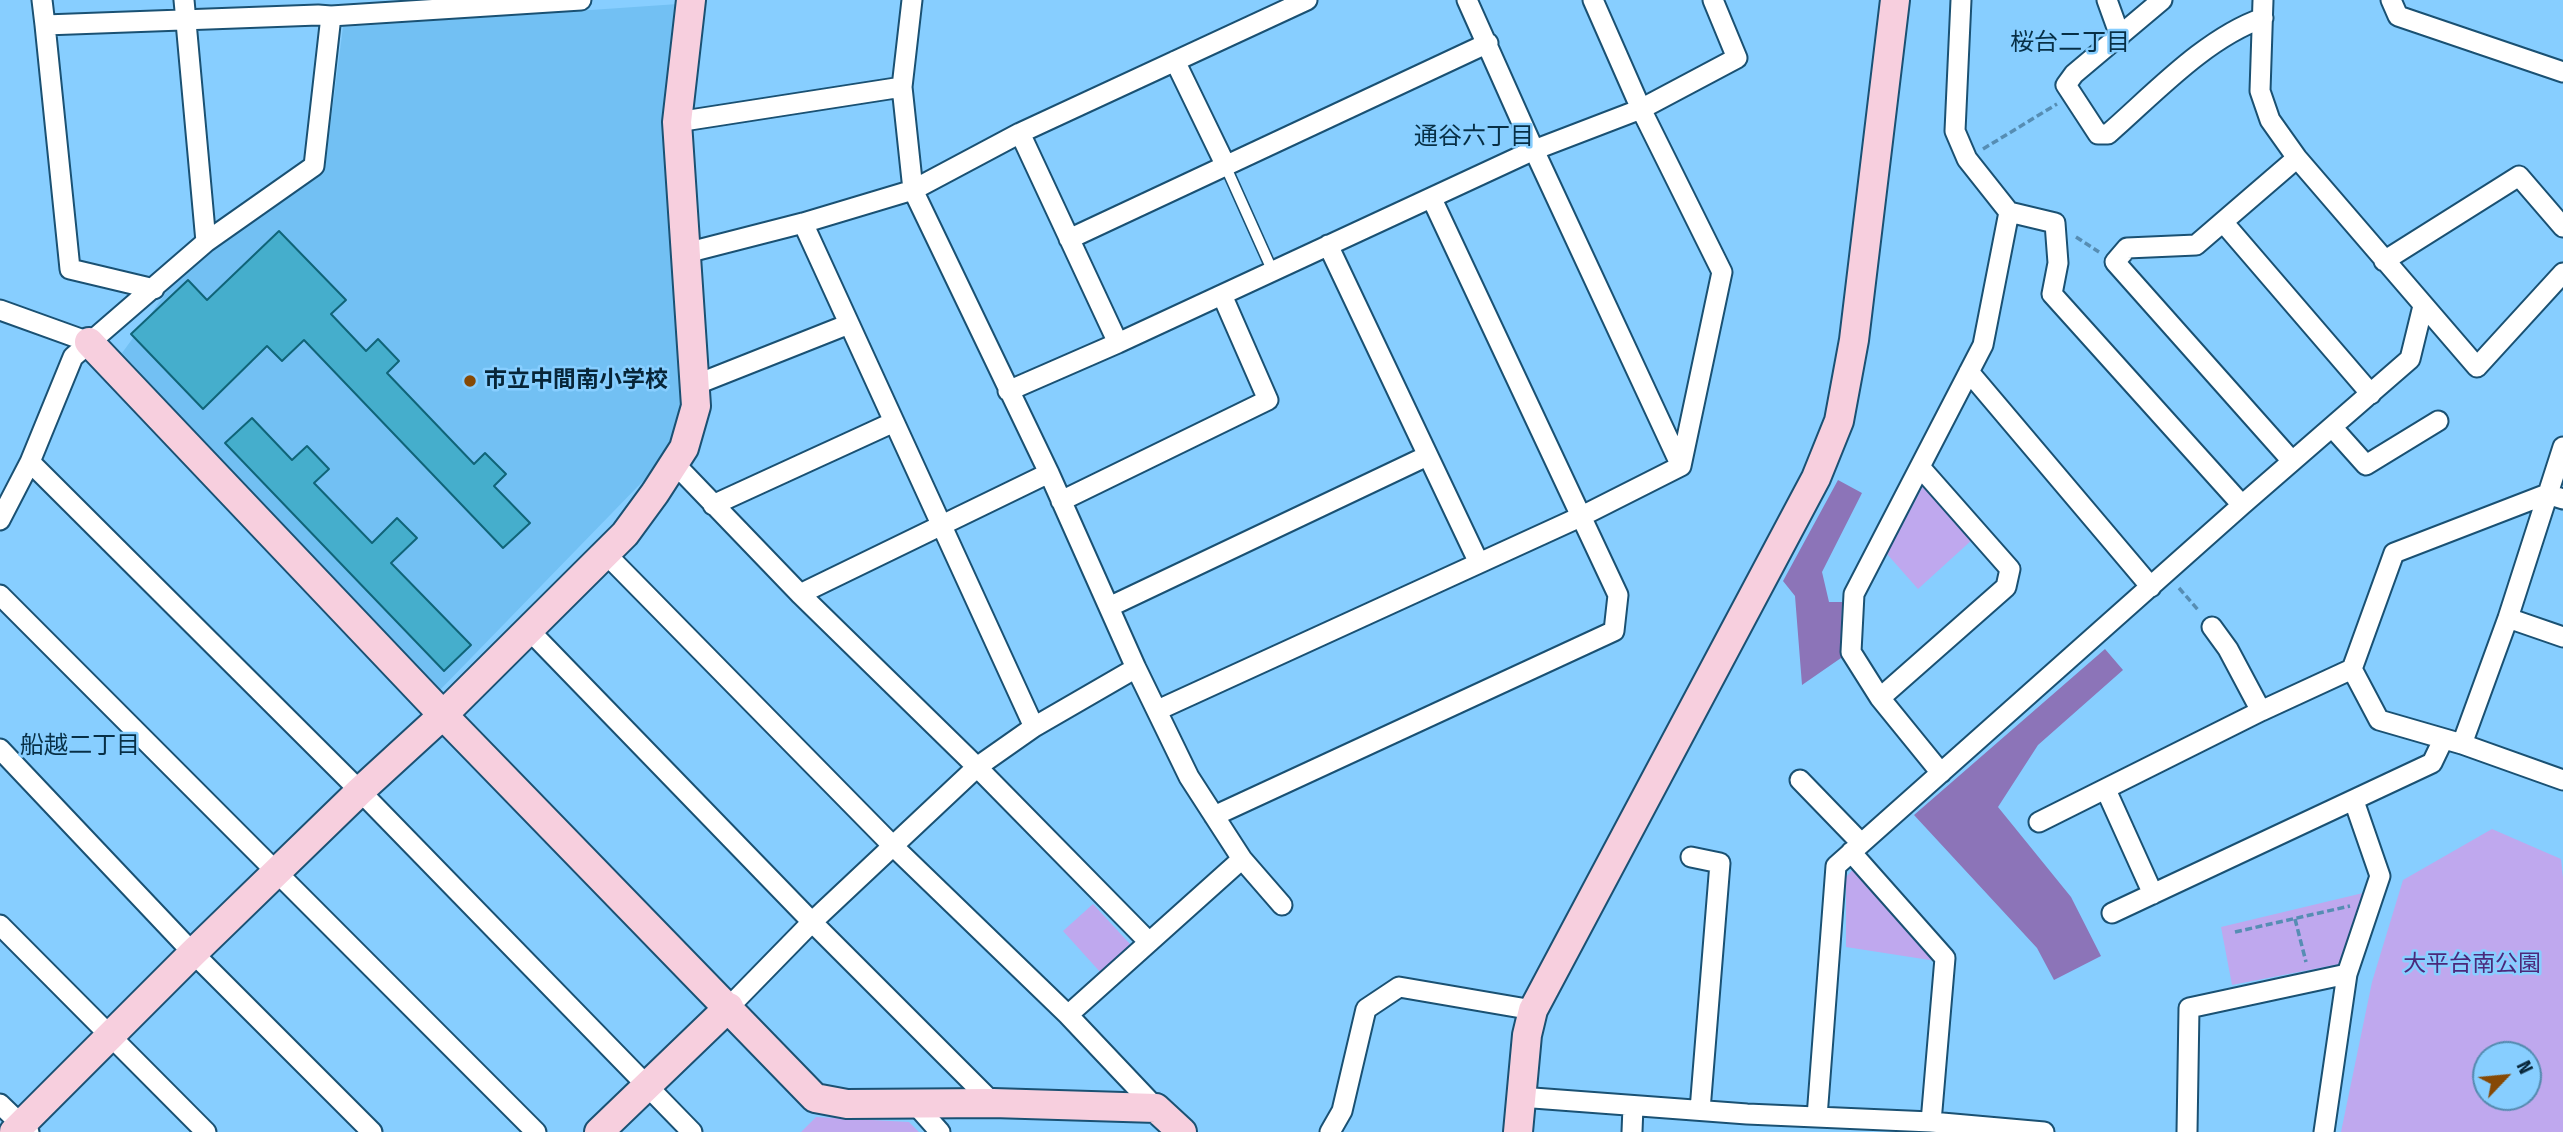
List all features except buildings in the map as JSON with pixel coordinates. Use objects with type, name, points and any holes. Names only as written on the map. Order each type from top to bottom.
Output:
[{"type":"street","points":[[42,0],[70,269],[154,289]]},
{"type":"street","points":[[45,25],[184,10],[322,10],[581,0]]},
{"type":"street","points":[[0,1104],[21,1130],[193,953],[360,791],[443,715],[625,534],[684,448],[696,406],[677,122],[691,0]]},
{"type":"street","points":[[912,0],[902,87],[913,190],[1049,473],[1136,668],[1189,777],[1242,859],[1282,905]]},
{"type":"street","points":[[686,253],[803,223],[913,190],[1020,133],[1307,0]]},
{"type":"street","points":[[1467,0],[1681,466]]},
{"type":"street","points":[[1593,0],[1641,109],[1722,272],[1681,466]]},
{"type":"street","points":[[1009,391],[1534,150],[1641,109],[1737,58],[1713,0]]},
{"type":"street","points":[[1518,1132],[1527,1035],[1533,1010],[1816,478],[1839,421],[1854,340],[1895,0]]},
{"type":"street","points":[[1962,0],[1955,131],[1967,159],[2009,212],[2055,223],[2058,262],[2052,294],[2242,505]]},
{"type":"street","points":[[2107,0],[2120,36]]},
{"type":"street","points":[[2162,0],[2074,74],[2066,85],[2098,134],[2108,134],[2197,57],[2246,24],[2263,9]]},
{"type":"street","points":[[2391,0],[2398,16],[2563,72]]},
{"type":"street","points":[[2263,9],[2260,91],[2270,120],[2297,158],[2477,367],[2563,272]]},
{"type":"street","points":[[184,10],[206,242]]},
{"type":"street","points":[[0,520],[30,462],[73,357],[206,242],[314,166],[322,10]]},
{"type":"street","points":[[1069,239],[1488,43]]},
{"type":"street","points":[[1175,61],[1225,164]]},
{"type":"street","points":[[677,122],[902,87]]},
{"type":"street","points":[[1020,133],[1118,343]]},
{"type":"street","points":[[2292,461],[2115,262],[2127,248],[2196,246],[2297,158]]},
{"type":"street","points":[[2384,261],[2519,176],[2563,227]]},
{"type":"street","points":[[1214,816],[1614,631],[1618,595],[1432,199]]},
{"type":"street","points":[[1941,773],[1880,698],[1851,652],[1854,594],[1983,345],[2009,212]]},
{"type":"street","points":[[2223,222],[2371,394]]},
{"type":"street","points":[[803,223],[1034,727]]},
{"type":"street","points":[[1328,245],[1478,561]]},
{"type":"street","points":[[1061,500],[1268,400],[1222,295]]},
{"type":"street","points":[[1817,1117],[1836,866],[2410,359],[2423,306]]},
{"type":"street","points":[[0,310],[89,342],[443,715],[815,1098],[847,1104],[993,1103],[1156,1108]]},
{"type":"street","points":[[695,385],[849,324]]},
{"type":"street","points":[[1969,372],[2151,587]]},
{"type":"street","points":[[2332,427],[2366,465],[2438,421]]},
{"type":"street","points":[[713,505],[894,422]]},
{"type":"street","points":[[2112,913],[2432,763],[2452,742],[2508,618],[2555,497],[2563,447]]},
{"type":"street","points":[[1109,607],[1427,456]]},
{"type":"street","points":[[30,462],[360,791],[692,1132]]},
{"type":"street","points":[[674,463],[800,594],[977,767],[1149,942]]},
{"type":"street","points":[[1157,710],[1478,561],[1580,517],[1681,466]]},
{"type":"street","points":[[1880,698],[2006,587],[2010,569],[1920,467]]},
{"type":"street","points":[[800,594],[1049,473]]},
{"type":"street","points":[[2039,822],[2261,711],[2352,669],[2395,553],[2555,497]]},
{"type":"street","points":[[605,553],[893,846],[1068,1016],[1182,1132]]},
{"type":"street","points":[[0,595],[536,1132]]},
{"type":"street","points":[[2508,618],[2563,637]]},
{"type":"street","points":[[2212,627],[2228,649],[2261,711]]},
{"type":"street","points":[[528,630],[993,1103]]},
{"type":"street","points":[[599,1132],[813,922],[977,767],[1034,727],[1136,668]]},
{"type":"street","points":[[2352,669],[2379,720],[2563,780]]},
{"type":"street","points":[[0,749],[193,953],[372,1132]]},
{"type":"street","points":[[1800,780],[1945,958],[1931,1122]]},
{"type":"street","points":[[2106,790],[2153,894]]},
{"type":"street","points":[[2324,1132],[2347,974],[2380,876],[2354,801]]},
{"type":"street","points":[[1691,857],[1720,863],[1700,1110]]},
{"type":"street","points":[[1068,1016],[1242,859]]},
{"type":"street","points":[[0,925],[205,1132]]},
{"type":"street","points":[[2187,1132],[2189,1008],[2347,974]]},
{"type":"street","points":[[1330,1132],[1342,1111],[1366,1009],[1399,987],[1533,1010]]},
{"type":"street","points":[[1520,1097],[1633,1106],[1931,1122],[2044,1132]]},
{"type":"street","points":[[915,1104],[940,1132]]},
{"type":"street","points":[[1632,1132],[1633,1106]]},
{"type":"lane","points":[[1225,164],[1273,272]]},
{"type":"path","points":[[1967,159],[2071,96]]},
{"type":"path","points":[[2055,223],[2115,262]]},
{"type":"path","points":[[2167,572],[2212,627]]},
{"type":"path","points":[[2235,932],[2373,901]]},
{"type":"path","points":[[2295,919],[2305,958]]},
{"type":"shaded area","points":[[678,4],[684,384],[681,418],[672,446],[647,477],[438,692],[122,353],[182,271],[324,173],[343,27]]},
{"type":"shaded area","points":[[1838,480],[1862,493],[1822,572],[1829,602],[1842,602],[1841,658],[1802,685],[1795,596],[1783,581]]},
{"type":"shaded area","points":[[2105,649],[2123,670],[2038,745],[1998,807],[2071,897],[2101,956],[2054,980],[2037,948],[1914,815]]},
{"type":"green space","points":[[1924,484],[1973,539],[1918,589],[1887,554]]},
{"type":"green space","name":"大平台南公園","points":[[2492,829],[2561,859],[2563,1132],[2341,1132],[2372,982],[2403,880]]},
{"type":"green space","points":[[1854,868],[1936,961],[1846,947],[1846,877]]},
{"type":"green space","points":[[2363,893],[2340,964],[2232,985],[2221,927]]},
{"type":"green space","points":[[1093,904],[1131,945],[1101,973],[1063,931]]},
{"type":"green space","points":[[816,1117],[909,1122],[919,1132],[801,1132]]},
{"type":"place","name":"市立中間南小学校","points":[[470,381]]},
{"type":"district","name":"桜台二丁目","points":[[2070,43]]},
{"type":"district","name":"通谷六丁目","points":[[1474,137]]},
{"type":"district","name":"船越二丁目","points":[[80,746]]}]
